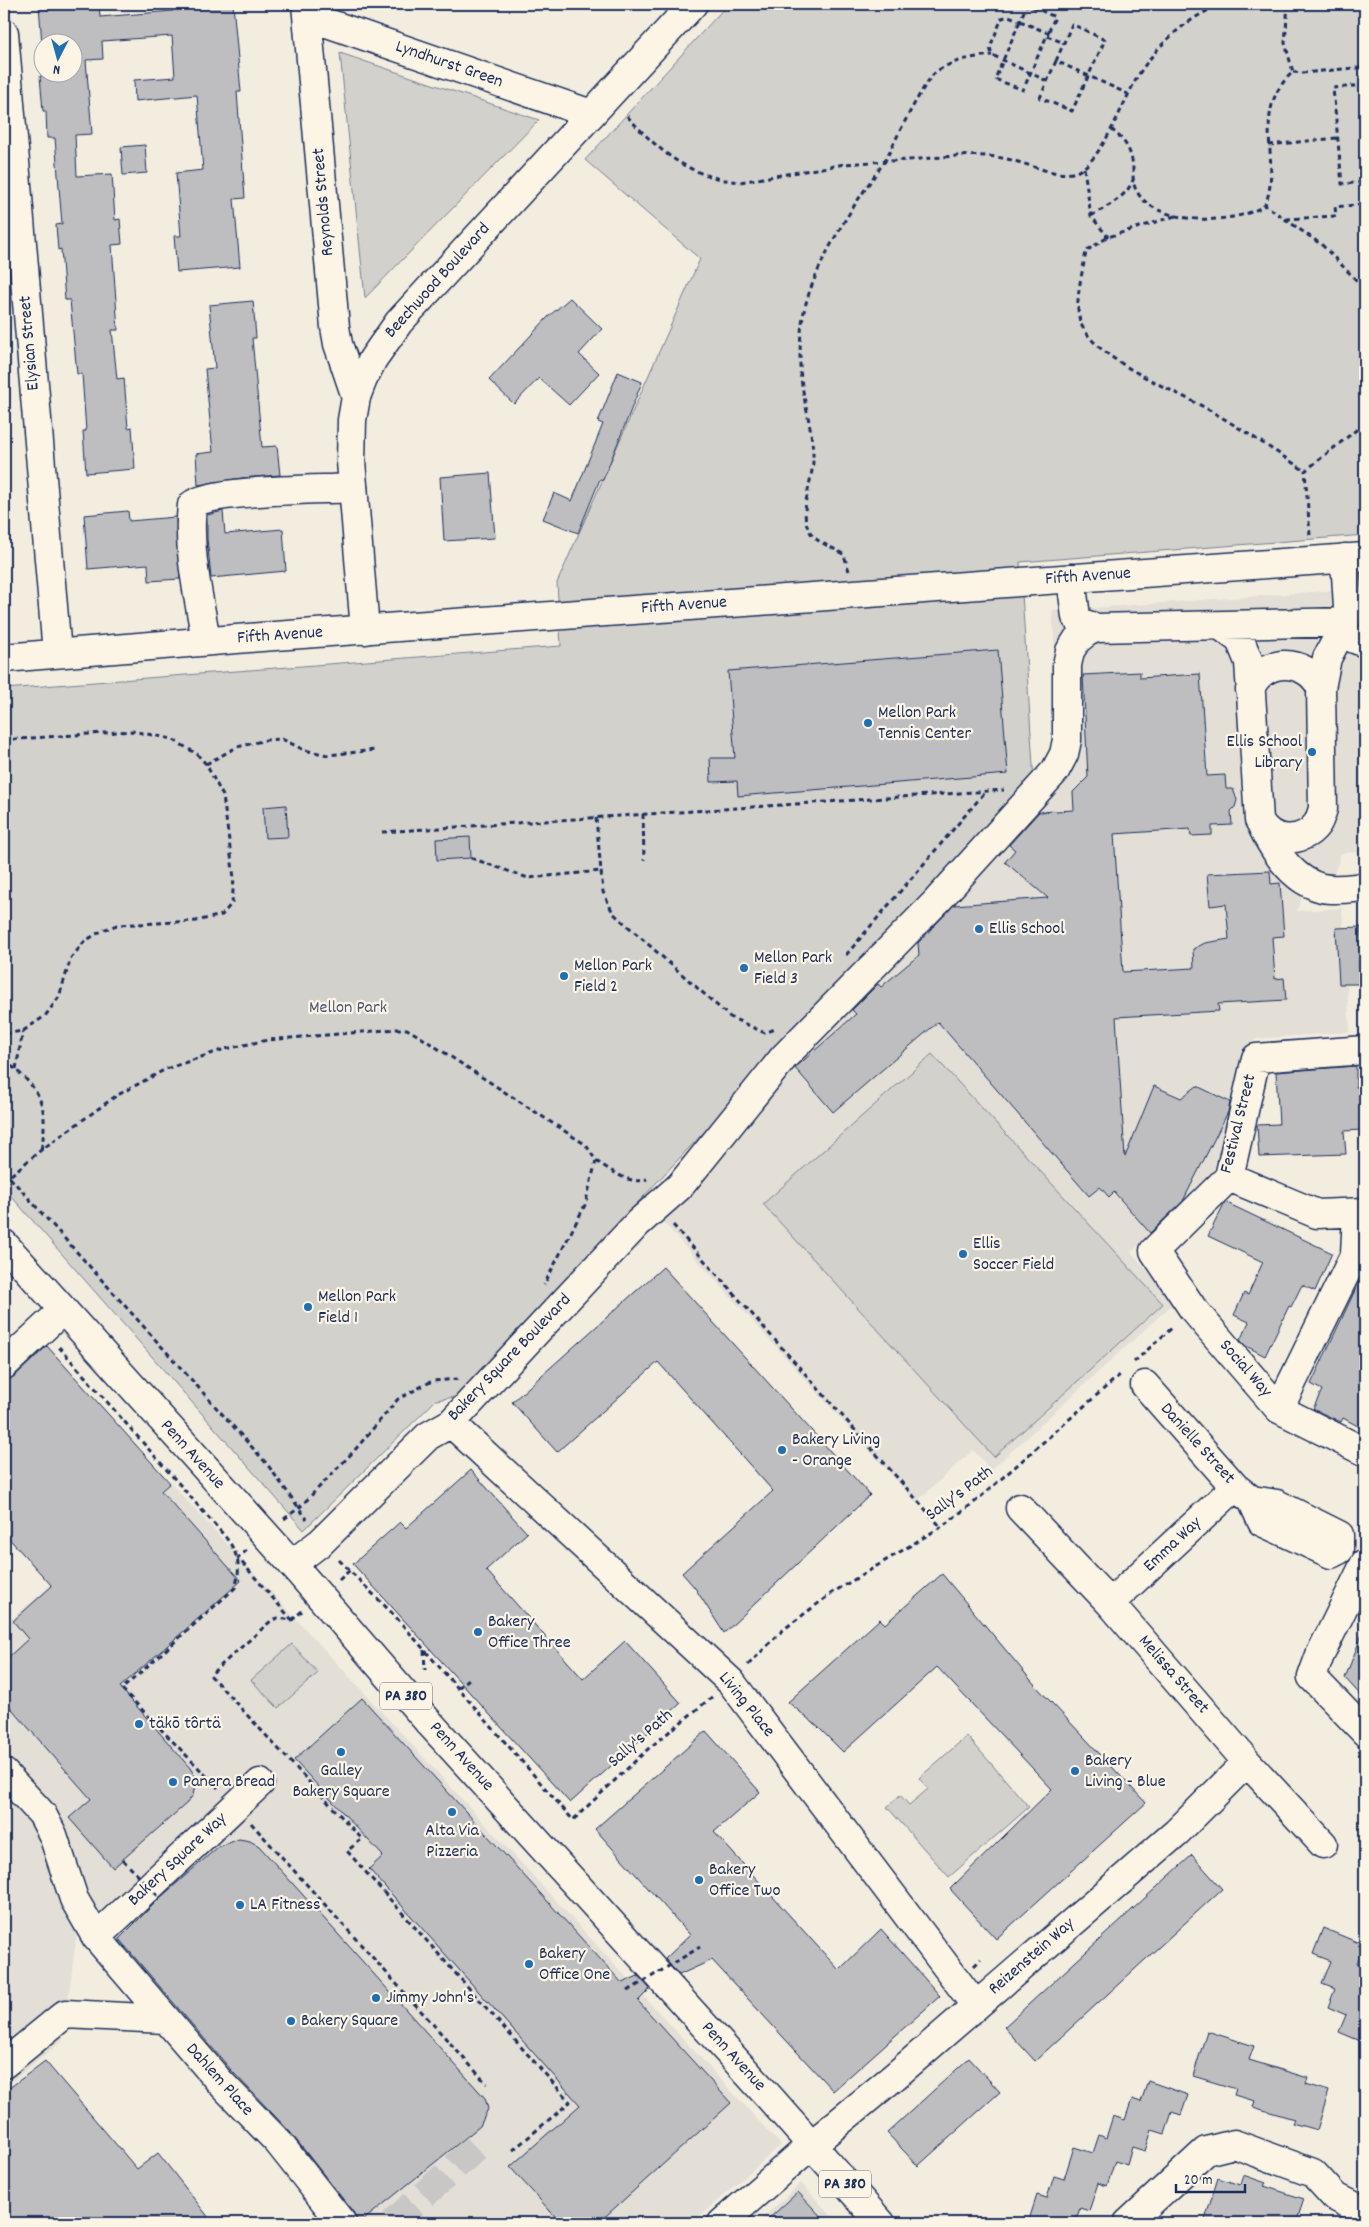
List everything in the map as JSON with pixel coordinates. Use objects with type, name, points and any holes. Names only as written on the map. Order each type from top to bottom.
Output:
[{"type":"main road","name":"Beechwood Boulevard","points":[[364,630],[350,442],[356,397],[372,360],[399,322],[693,4]]},
{"type":"main road","name":"Lyndhurst Green","points":[[307,10],[591,114]]},
{"type":"main road","name":"Reynolds Street","points":[[307,10],[335,327],[338,344],[356,397]]},
{"type":"main road","name":"Elysian Street","points":[[4,33],[57,653]]},
{"type":"main road","points":[[206,641],[196,586],[190,522],[192,505],[198,500],[241,494],[353,488]]},
{"type":"main road","name":"Fifth Avenue","points":[[4,658],[206,641],[853,593],[1355,558]]},
{"type":"main road","points":[[1351,633],[1348,607],[1355,558]]},
{"type":"main road","points":[[1071,578],[1076,617],[1080,622],[1096,628],[1221,626],[1351,633]]},
{"type":"main road","points":[[1221,626],[1231,631],[1244,647],[1249,662],[1258,806],[1272,847],[1301,877],[1315,886],[1333,889],[1365,887]]},
{"type":"main road","name":"Bakery Square Boulevard","points":[[292,1564],[321,1542],[428,1436],[451,1423],[638,1223],[680,1186],[784,1057],[937,901],[1042,787],[1055,771],[1064,754],[1067,740],[1067,665],[1070,651],[1077,640],[1096,628]]},
{"type":"main road","points":[[1264,828],[1272,834],[1288,839],[1304,834],[1318,822],[1324,796],[1321,688],[1327,658],[1351,633]]},
{"type":"main road","points":[[1250,690],[1257,677],[1264,670],[1289,666],[1301,667],[1310,672],[1321,688]]},
{"type":"main road","name":"Festival Street","points":[[1154,1251],[1229,1177],[1256,1058],[1365,1050]]},
{"type":"main road","points":[[1229,1177],[1317,1214],[1361,1212],[1360,1256],[1279,1409]]},
{"type":"main road","name":"Penn Avenue","points":[[4,1244],[292,1564],[426,1719],[881,2223]]},
{"type":"main road","name":"Social Way","points":[[1154,1251],[1193,1309],[1279,1409],[1365,1452]]},
{"type":"main road","points":[[4,1365],[63,1310]]},
{"type":"main road","name":"Danielle Street","points":[[1145,1385],[1244,1494]]},
{"type":"main road","name":"Living Place","points":[[451,1423],[731,1682],[976,2006]]},
{"type":"main road","name":"Emma Way","points":[[1110,1603],[1244,1494]]},
{"type":"main road","name":"Melissa Street","points":[[1020,1508],[1110,1603],[1247,1762],[1323,1844]]},
{"type":"main road","points":[[1365,1562],[1320,1655],[1312,1677],[1365,1732]]},
{"type":"main road","name":"Reizenstein Way","points":[[722,2223],[1177,1832],[1247,1762]]},
{"type":"main road","name":"Dahlem Place","points":[[4,1773],[42,1814],[54,1835],[74,1899],[96,1937],[220,2082],[278,2142],[340,2223]]},
{"type":"main road","name":"Bakery Square Way","points":[[96,1937],[260,1783]]},
{"type":"main road","points":[[4,2064],[65,2014],[165,2019]]},
{"type":"main road","points":[[1128,2223],[1206,2151],[1234,2144],[1313,2172],[1335,2197],[1365,2212]]},
{"type":"path","points":[[1027,4],[1055,17],[1023,90],[995,79],[1020,21],[1027,4]]},
{"type":"path","points":[[627,116],[660,150],[677,163],[710,177],[725,180],[748,181],[845,164],[974,155],[1015,160],[1059,173],[1076,172],[1084,168],[1093,159],[1111,129],[1128,94],[1149,60],[1192,18],[1222,4]]},
{"type":"path","points":[[1288,4],[1285,43],[1293,72]]},
{"type":"path","points":[[992,55],[990,47],[1002,18],[1009,16],[1064,43]]},
{"type":"path","points":[[1072,24],[1105,40],[1072,111],[1040,98],[1064,43],[1072,24]]},
{"type":"path","points":[[853,593],[848,562],[844,555],[814,537],[805,524],[804,510],[811,482],[814,454],[803,395],[800,347],[805,309],[818,272],[856,203],[885,161],[907,116],[936,72],[968,57],[992,55],[1047,81]]},
{"type":"path","points":[[1056,61],[1128,94]]},
{"type":"path","points":[[1265,205],[1271,176],[1268,126],[1271,106],[1287,77],[1293,72],[1302,73],[1365,67]]},
{"type":"path","points":[[1365,85],[1332,88],[1342,184],[1365,182]]},
{"type":"path","points":[[1111,129],[1130,150],[1133,160],[1135,188],[1145,203],[1158,211],[1175,216],[1197,218],[1235,216],[1265,205]]},
{"type":"path","points":[[1269,145],[1338,138]]},
{"type":"path","points":[[1084,168],[1091,216],[1108,237]]},
{"type":"path","points":[[1091,216],[1116,201],[1130,188],[1133,180]]},
{"type":"path","points":[[1285,219],[1336,216],[1335,207],[1365,204]]},
{"type":"path","points":[[1265,205],[1322,245],[1365,289]]},
{"type":"path","points":[[1175,216],[1108,237],[1086,251],[1078,301],[1081,324],[1093,343],[1131,368],[1253,435],[1304,471],[1312,561]]},
{"type":"path","points":[[1304,471],[1365,424]]},
{"type":"path","points":[[4,740],[132,731],[172,739],[197,754],[206,764],[223,796],[234,878],[232,903],[222,915],[196,920],[118,925],[103,930],[85,940],[71,958],[59,998],[45,1016],[23,1031],[4,1034]]},
{"type":"path","points":[[206,764],[237,747],[266,740],[282,739],[304,750],[328,755],[376,750]]},
{"type":"path","points":[[382,832],[1042,787]]},
{"type":"path","points":[[845,956],[986,791]]},
{"type":"path","points":[[643,814],[644,860]]},
{"type":"path","points":[[596,818],[603,892],[613,913],[730,1017],[765,1033],[780,1027]]},
{"type":"path","points":[[471,858],[528,878],[601,871]]},
{"type":"path","points":[[4,1181],[41,1150],[127,1089],[166,1069],[225,1049],[268,1040],[408,1029],[586,1145],[596,1161],[631,1181],[639,1182],[650,1178],[680,1186]]},
{"type":"path","points":[[16,1070],[23,1031]]},
{"type":"path","points":[[4,1060],[16,1070],[42,1100],[46,1125],[41,1150]]},
{"type":"path","points":[[539,1293],[585,1206],[596,1161]]},
{"type":"path","points":[[4,1171],[260,1456],[300,1506],[321,1542],[350,1570],[458,1688],[469,1679]]},
{"type":"path","points":[[657,1207],[942,1527]]},
{"type":"path","name":"Sally’s Path","points":[[731,1682],[783,1630],[832,1593],[942,1527],[1004,1479],[1193,1309]]},
{"type":"path","points":[[43,1329],[228,1540],[238,1558],[292,1620]]},
{"type":"path","points":[[464,1378],[432,1381],[398,1398],[354,1451],[300,1506],[238,1558],[238,1576],[235,1588],[122,1689],[235,1806],[487,2084]]},
{"type":"path","points":[[292,1620],[350,1570]]},
{"type":"path","points":[[292,1620],[278,1618],[272,1620],[210,1675],[362,1839],[347,1851],[570,2102],[512,2151]]},
{"type":"path","points":[[424,1649],[425,1670]]},
{"type":"path","name":"Sally's Path","points":[[458,1688],[573,1820],[648,1749],[731,1682]]},
{"type":"path","points":[[123,1860],[160,1898]]},
{"type":"path","points":[[628,1990],[700,1947]]},
{"type":"shaded area","points":[[1365,588],[1365,852],[1341,853],[1332,880],[1307,882],[1297,911],[1342,908],[1350,1032],[1255,1039],[1207,1190],[1131,1252],[1175,1302],[991,1470],[973,1450],[916,1502],[663,1222],[703,1183],[681,1159],[1063,759],[1052,611]]},
{"type":"shaded area","name":"Bakery Square","points":[[169,1481],[781,2145],[692,2223],[362,2223],[167,1990],[128,1981],[78,1924],[63,2040],[4,2088],[4,1626]]},
{"type":"shaded area","points":[[801,2183],[838,2223],[757,2223]]},
{"type":"green space","name":"Mellon Park","points":[[728,4],[1365,4],[1365,535],[1020,562],[1034,781],[455,1397],[436,1400],[304,1530],[4,1188],[4,689],[561,646],[557,583],[700,259],[585,160]]},
{"type":"green space","points":[[340,53],[539,120],[365,298]]},
{"type":"green space","name":"Ellis Soccer Field","points":[[932,1054],[1163,1304],[994,1457],[763,1204]]},
{"type":"green space","points":[[292,1644],[318,1673],[278,1708],[251,1680]]},
{"type":"green space","points":[[967,1736],[1029,1807],[949,1877],[887,1807],[900,1795],[909,1805],[928,1789],[919,1778]]},
{"type":"building","points":[[99,4],[100,17],[173,11],[172,4],[233,4],[241,92],[237,92],[245,198],[234,199],[240,267],[177,272],[174,236],[181,236],[176,173],[203,170],[197,95],[135,101],[134,80],[175,77],[172,36],[102,41],[103,59],[86,60],[92,134],[75,135],[77,176],[112,174],[115,220],[120,219],[122,244],[112,245],[118,330],[112,330],[117,379],[124,378],[128,428],[132,427],[135,469],[86,473],[83,431],[86,431],[82,374],[77,374],[70,300],[65,300],[61,249],[58,250],[56,225],[62,224],[55,138],[47,138],[46,111],[43,111],[41,82],[82,82],[82,32],[41,32],[39,5]]},
{"type":"building","points":[[145,145],[147,173],[123,175],[121,147]]},
{"type":"building","points":[[570,298],[602,329],[579,354],[599,373],[569,405],[539,378],[514,404],[489,380],[549,316]]},
{"type":"building","points":[[253,301],[256,338],[252,338],[262,447],[277,446],[280,475],[242,478],[198,485],[196,454],[213,452],[205,369],[215,368],[209,305]]},
{"type":"building","points":[[618,372],[642,382],[603,480],[600,479],[578,533],[543,519],[554,493],[572,501],[603,424],[598,422]]},
{"type":"building","points":[[490,473],[495,538],[444,541],[440,477]]},
{"type":"building","points":[[128,511],[129,521],[176,517],[180,579],[149,581],[148,564],[88,569],[84,515]]},
{"type":"building","points":[[223,511],[225,534],[283,529],[286,571],[211,578],[207,515]]},
{"type":"building","name":"Mellon Park Tennis Center","points":[[998,650],[1008,774],[738,796],[737,781],[711,782],[710,758],[735,758],[728,671]]},
{"type":"building","name":"Ellis School","points":[[1140,672],[1140,678],[1200,674],[1207,776],[1225,775],[1226,789],[1233,789],[1237,800],[1235,807],[1231,811],[1232,825],[1212,826],[1212,835],[1191,836],[1190,829],[1114,834],[1123,972],[1194,968],[1193,949],[1205,943],[1229,939],[1226,904],[1210,906],[1207,874],[1270,871],[1271,884],[1280,883],[1284,936],[1272,937],[1275,979],[1284,978],[1286,1000],[1218,1004],[1219,1011],[1116,1017],[1125,1157],[1154,1086],[1181,1098],[1197,1086],[1230,1102],[1228,1112],[1183,1201],[1150,1233],[1114,1192],[1109,1197],[1100,1187],[1089,1196],[938,1022],[833,1112],[795,1068],[856,1014],[852,1010],[878,984],[881,987],[919,955],[918,943],[954,905],[1048,898],[1005,862],[1015,850],[1009,845],[1039,812],[1074,810],[1073,792],[1088,777],[1083,675]]},
{"type":"building","points":[[286,805],[288,837],[265,838],[263,807]]},
{"type":"building","points":[[470,837],[471,858],[437,860],[436,839]]},
{"type":"building","points":[[1361,927],[1363,961],[1359,961],[1360,984],[1339,984],[1336,928]]},
{"type":"building","points":[[1356,1066],[1356,1087],[1360,1087],[1362,1130],[1344,1131],[1346,1154],[1259,1157],[1257,1125],[1279,1124],[1276,1072]]},
{"type":"building","points":[[1225,1202],[1332,1253],[1315,1291],[1302,1285],[1291,1307],[1289,1306],[1265,1356],[1246,1346],[1240,1340],[1249,1322],[1234,1315],[1244,1293],[1248,1295],[1263,1262],[1208,1236]]},
{"type":"building","name":"Bakery Living - Orange","points":[[663,1267],[870,1495],[724,1633],[695,1588],[682,1573],[773,1491],[658,1362],[557,1452],[512,1402]]},
{"type":"building","points":[[1365,1269],[1365,1430],[1343,1418],[1341,1422],[1313,1409],[1322,1390],[1311,1384]]},
{"type":"building","points":[[47,1346],[170,1483],[161,1491],[241,1581],[120,1687],[190,1768],[195,1776],[195,1785],[193,1795],[187,1803],[113,1868],[69,1818],[91,1799],[4,1700],[4,1661],[28,1639],[13,1621],[52,1586],[4,1533],[4,1383],[15,1376]]},
{"type":"building","name":"Bakery Office Three","points":[[471,1470],[527,1533],[486,1570],[583,1679],[625,1641],[681,1703],[570,1803],[353,1564],[400,1522],[406,1528]]},
{"type":"building","name":"Bakery Living - Blue","points":[[942,1574],[1035,1685],[1146,1803],[996,1939],[950,1889],[1052,1789],[937,1667],[843,1752],[818,1727],[788,1702],[880,1619],[885,1624]]},
{"type":"building","points":[[1365,1629],[1365,1700],[1345,1678]]},
{"type":"building","name":"Bakery Office One","points":[[362,1698],[622,1983],[638,1976],[650,1989],[638,2001],[731,2103],[598,2223],[561,2223],[510,2167],[580,2105],[369,1869],[383,1856],[294,1760]]},
{"type":"building","name":"Bakery Office Two","points":[[706,1731],[760,1792],[714,1832],[839,1970],[881,1929],[940,1996],[833,2091],[712,1960],[679,1975],[665,1959],[690,1935],[595,1829]]},
{"type":"building","name":"Bakery Square","points":[[239,1839],[250,1841],[259,1846],[485,2098],[488,2109],[480,2126],[360,2223],[357,2223],[354,2213],[290,2132],[232,2071],[119,1939],[161,1897],[218,1847]]},
{"type":"building","points":[[1192,1855],[1222,1889],[1035,2061],[1004,2027]]},
{"type":"building","points":[[1323,1928],[1364,1945],[1357,1963],[1365,1967],[1365,2043],[1339,2032],[1346,2015],[1328,2007],[1335,1989],[1322,1984],[1331,1961],[1313,1954]]},
{"type":"building","points":[[1207,2031],[1254,2046],[1249,2060],[1308,2078],[1306,2084],[1329,2091],[1317,2130],[1292,2123],[1294,2119],[1253,2107],[1255,2101],[1234,2095],[1236,2089],[1193,2076]]},
{"type":"building","points":[[969,2058],[1000,2092],[918,2166],[887,2133]]},
{"type":"building","points":[[45,2061],[137,2169],[158,2153],[213,2223],[4,2223],[4,2092]]},
{"type":"building","points":[[1148,2081],[1188,2095],[1181,2115],[1172,2112],[1165,2134],[1152,2130],[1145,2151],[1132,2147],[1127,2165],[1115,2161],[1107,2186],[1098,2183],[1089,2211],[1080,2208],[1075,2223],[1028,2223],[1037,2195],[1047,2198],[1054,2176],[1064,2179],[1074,2147],[1093,2153],[1099,2135],[1106,2138],[1113,2116],[1125,2120],[1132,2099],[1141,2102]]},
{"type":"building","points":[[1243,2175],[1266,2183],[1264,2186],[1304,2199],[1296,2223],[1204,2223],[1218,2178],[1240,2185]]},
{"type":"building","points":[[798,2192],[827,2223],[764,2223]]},
{"type":"tunnel","points":[[393,2223],[481,2143]]},
{"type":"place","name":"Mellon Park Tennis Center","points":[[868,723]]},
{"type":"place","name":"Ellis School Library","points":[[1312,752]]},
{"type":"place","name":"Ellis School","points":[[979,929]]},
{"type":"place","name":"Mellon Park Field 3","points":[[744,968]]},
{"type":"place","name":"Mellon Park Field 2","points":[[564,976]]},
{"type":"place","name":"Ellis Soccer Field","points":[[963,1254]]},
{"type":"place","name":"Mellon Park Field 1","points":[[308,1307]]},
{"type":"place","name":"Bakery Living - Orange","points":[[782,1450]]},
{"type":"place","name":"Bakery Office Three","points":[[478,1632]]},
{"type":"place","name":"täkō tôrtä","points":[[139,1724]]},
{"type":"place","name":"Galley Bakery Square","points":[[341,1752]]},
{"type":"place","name":"Bakery Living - Blue","points":[[1075,1771]]},
{"type":"place","name":"Panera Bread","points":[[173,1782]]},
{"type":"place","name":"Alta Via Pizzeria","points":[[452,1812]]},
{"type":"place","name":"Bakery Office Two","points":[[699,1880]]},
{"type":"place","name":"LA Fitness","points":[[240,1905]]},
{"type":"place","name":"Bakery Office One","points":[[529,1964]]},
{"type":"place","name":"Jimmy John's","points":[[376,1998]]},
{"type":"place","name":"Bakery Square","points":[[291,2021]]}]
